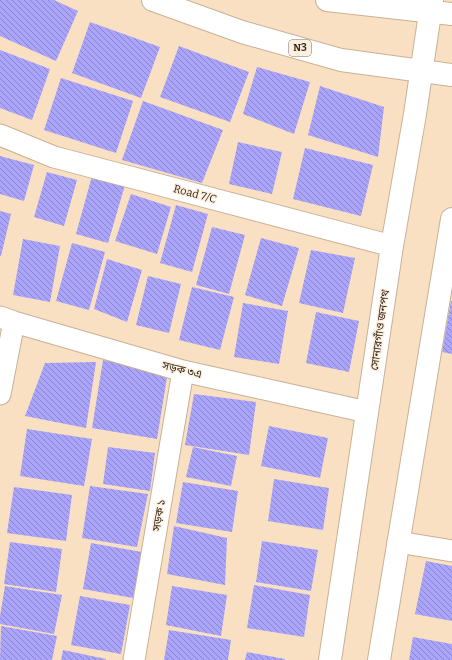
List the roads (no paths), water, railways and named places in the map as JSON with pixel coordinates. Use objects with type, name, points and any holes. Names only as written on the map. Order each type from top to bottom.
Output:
[{"type":"main road","name":"N3","points":[[153,0],[242,32],[341,60],[452,75]]},
{"type":"main road","points":[[327,0],[431,6],[452,14]]},
{"type":"main road","name":"সোনারগাঁও জনপথ","points":[[330,660],[392,246],[415,114],[431,6]]},
{"type":"main road","points":[[379,660],[452,219]]},
{"type":"street","name":"Road 7/C","points":[[0,135],[54,157],[392,246]]},
{"type":"street","points":[[0,394],[7,320]]},
{"type":"street","name":"সড়ক ৩এ","points":[[7,320],[183,371],[367,412]]},
{"type":"street","name":"সড়ক ১","points":[[134,660],[183,371]]},
{"type":"street","points":[[398,542],[452,551]]}]
